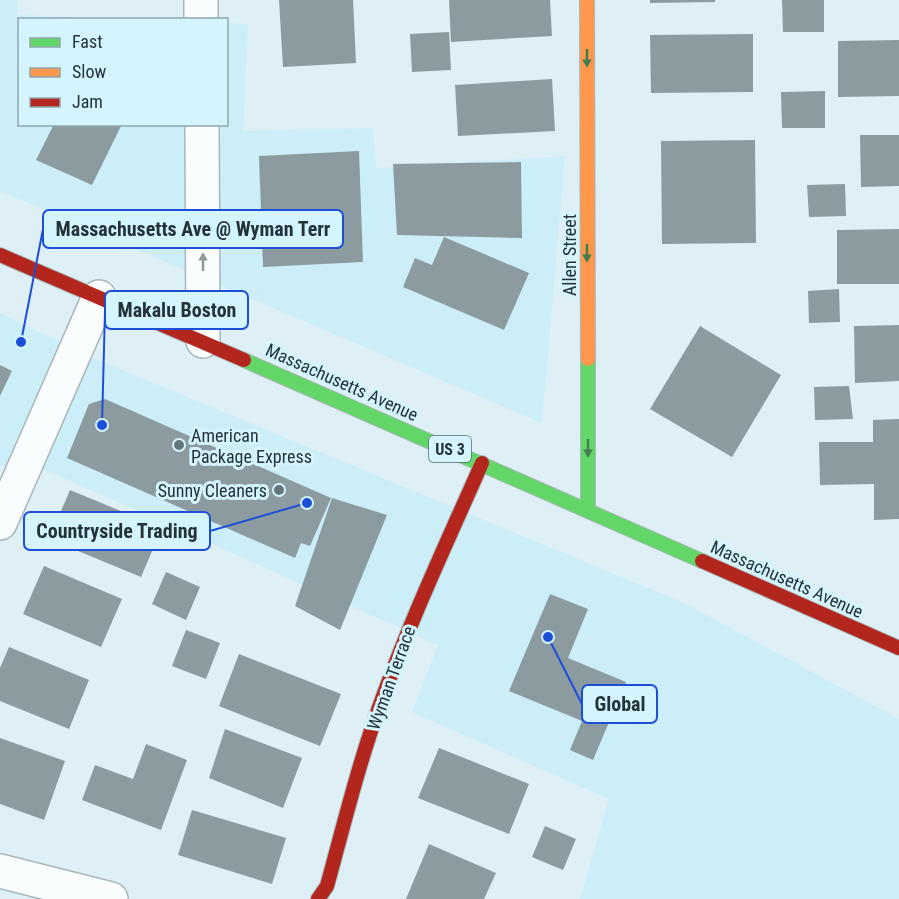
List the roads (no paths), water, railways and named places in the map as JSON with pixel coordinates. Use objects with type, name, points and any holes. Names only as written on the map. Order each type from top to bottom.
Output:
[{"type":"main road","name":"Allen Street","points":[[586,0],[588,510]]},
{"type":"main road","name":"Massachusetts Avenue","points":[[0,255],[483,463],[899,648]]},
{"type":"main road","name":"Wyman Terrace","points":[[318,899],[327,886],[357,776],[408,631],[483,463]]},
{"type":"street","points":[[201,0],[201,18]]},
{"type":"street","points":[[202,126],[203,341]]},
{"type":"street","points":[[0,522],[99,297]]},
{"type":"street","points":[[0,870],[111,899]]},
{"type":"place","name":"Massachusetts Ave @ Wyman Terr","points":[[21,342]]},
{"type":"place","name":"Makalu Boston","points":[[102,425]]},
{"type":"place","name":"American Package Express","points":[[179,445]]},
{"type":"place","name":"Sunny Cleaners","points":[[279,490]]},
{"type":"place","name":"Countryside Trading","points":[[307,503]]},
{"type":"place","name":"Global","points":[[548,637]]}]
